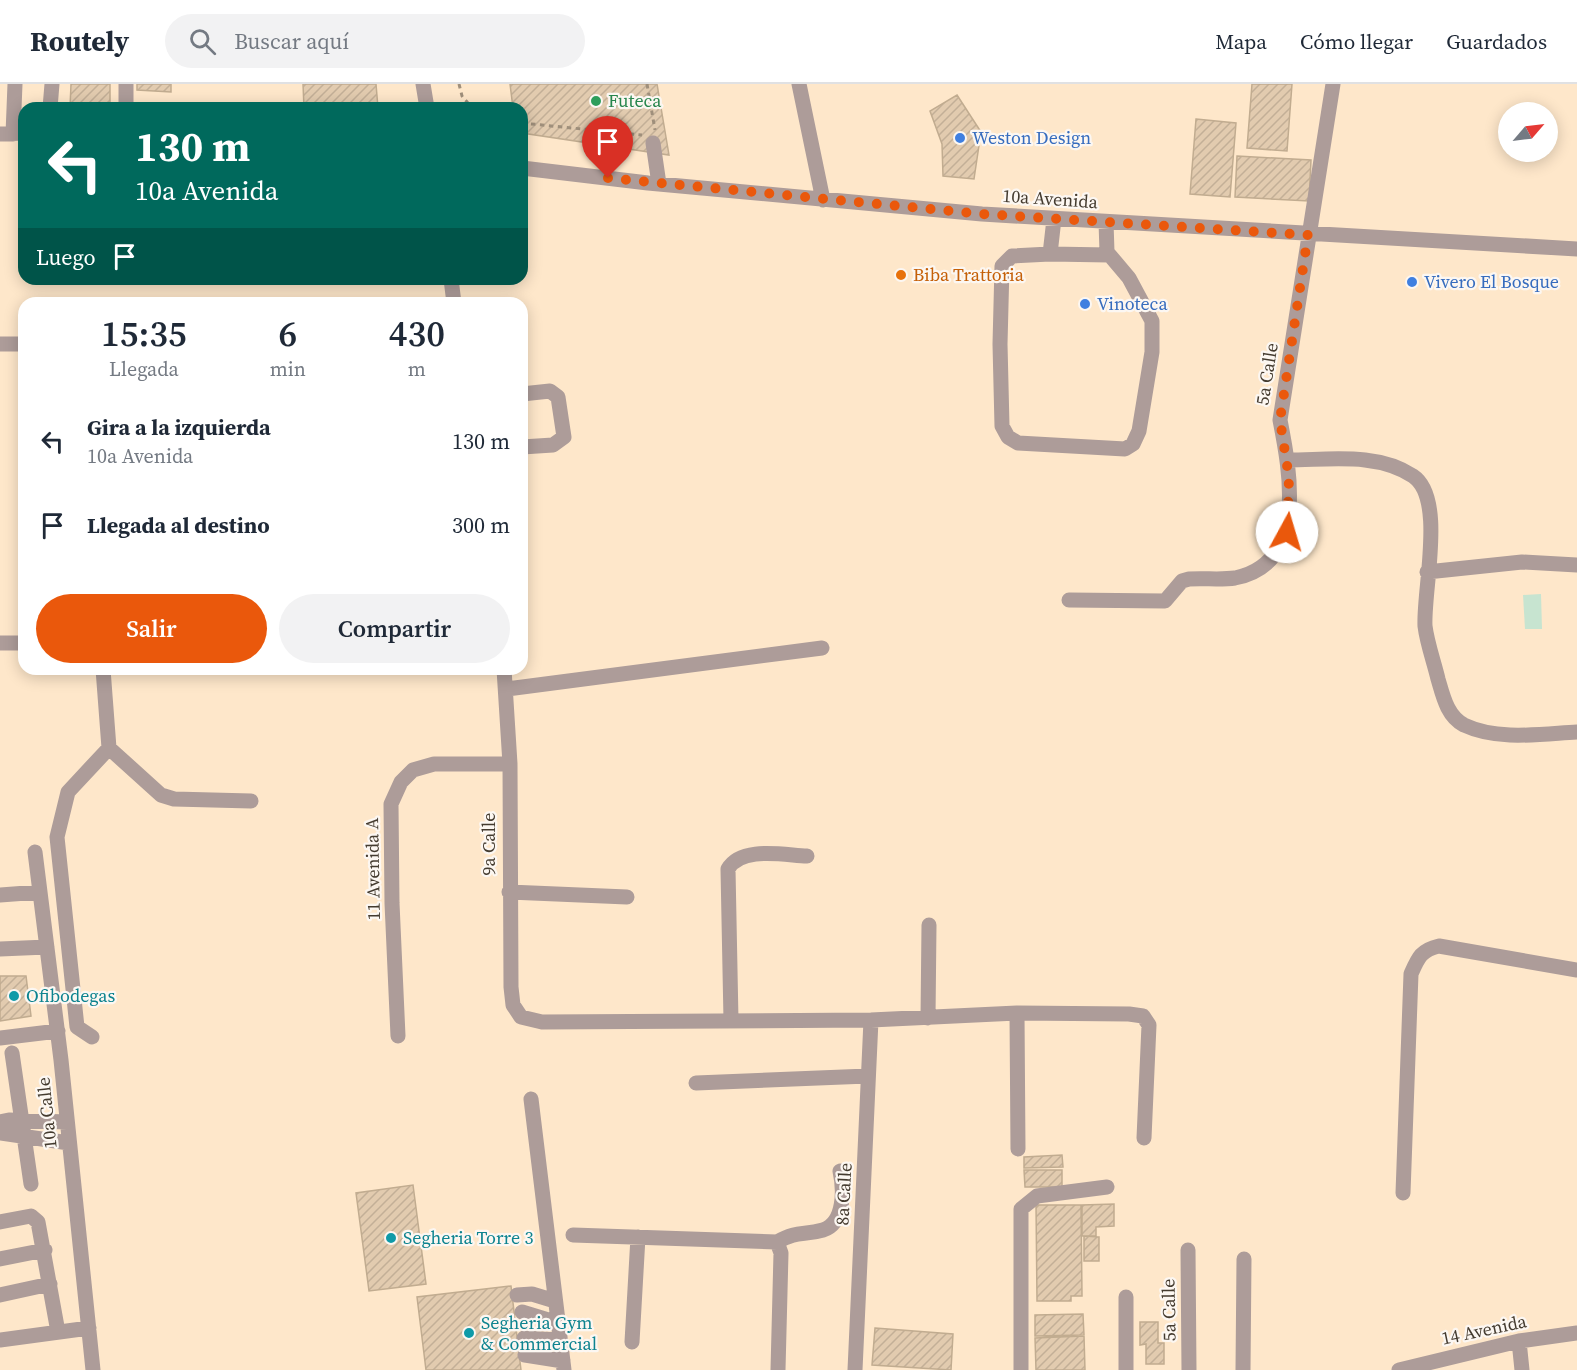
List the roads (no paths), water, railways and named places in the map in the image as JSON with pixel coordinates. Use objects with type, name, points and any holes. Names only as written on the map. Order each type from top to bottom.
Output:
[{"type":"street","points":[[12,134],[15,84]]},
{"type":"street","points":[[50,102],[52,84]]},
{"type":"street","points":[[126,84],[126,102]]},
{"type":"street","points":[[423,84],[426,102]]},
{"type":"street","points":[[799,84],[823,200]]},
{"type":"street","name":"5a Calle","points":[[1069,600],[1157,602],[1172,596],[1182,581],[1234,578],[1266,564],[1287,532],[1290,496],[1288,460],[1280,420],[1333,84]]},
{"type":"street","points":[[652,138],[652,187]]},
{"type":"street","name":"10a Avenida","points":[[528,169],[652,187],[1054,219],[1577,249]]},
{"type":"street","points":[[1050,254],[1054,219]]},
{"type":"street","points":[[1106,222],[1106,248],[1109,255],[1129,278],[1152,321],[1152,352],[1139,430],[1133,444],[1125,449],[1018,443],[1008,437],[1002,426],[1000,344],[1002,266],[1012,256],[1109,255]]},
{"type":"street","points":[[0,344],[18,344]]},
{"type":"street","points":[[528,394],[550,392],[558,397],[564,437],[553,445],[528,447]]},
{"type":"street","points":[[1288,460],[1356,460],[1388,463],[1415,477],[1430,503],[1431,538],[1425,627],[1444,701],[1452,715],[1463,724],[1493,734],[1577,732]]},
{"type":"street","points":[[1427,572],[1522,562],[1577,565]]},
{"type":"street","points":[[0,643],[18,643]]},
{"type":"street","points":[[507,689],[822,648]]},
{"type":"street","points":[[104,675],[110,748],[161,795],[174,799],[251,801]]},
{"type":"street","name":"9a Calle","points":[[505,675],[510,764],[509,892],[513,1005],[521,1017],[542,1022],[731,1020]]},
{"type":"street","points":[[92,1037],[77,1027],[57,837],[68,792],[110,748]]},
{"type":"street","name":"11 Avenida A","points":[[398,1036],[392,903],[391,804],[401,782],[413,770],[434,764],[510,764]]},
{"type":"street","name":"10a Calle","points":[[35,852],[58,1031],[93,1370]]},
{"type":"street","points":[[807,856],[743,855],[733,861],[728,869],[731,1020],[871,1020],[1017,1013],[1143,1016],[1149,1025],[1144,1138]]},
{"type":"street","points":[[0,895],[40,892]]},
{"type":"street","points":[[509,892],[627,897]]},
{"type":"street","points":[[928,1018],[929,925]]},
{"type":"street","points":[[0,950],[47,946]]},
{"type":"street","points":[[1403,1193],[1412,974],[1419,955],[1427,948],[1439,946],[1577,970]]},
{"type":"street","points":[[1017,1013],[1018,1149]]},
{"type":"street","name":"8a Calle","points":[[855,1370],[871,1020]]},
{"type":"street","points":[[0,1038],[58,1031]]},
{"type":"street","points":[[12,1053],[31,1184]]},
{"type":"street","points":[[696,1083],[868,1076]]},
{"type":"street","points":[[525,1355],[563,1366],[531,1099]]},
{"type":"street","points":[[0,1122],[21,1120],[67,1122]]},
{"type":"street","points":[[0,1133],[69,1143]]},
{"type":"street","points":[[573,1235],[777,1242],[793,1233],[821,1231],[831,1226],[838,1217],[843,1189],[840,1171]]},
{"type":"street","points":[[1020,1370],[1021,1209],[1037,1196],[1107,1187]]},
{"type":"street","points":[[0,1222],[31,1216],[38,1222],[45,1250],[58,1332]]},
{"type":"street","points":[[632,1342],[638,1238]]},
{"type":"street","points":[[777,1242],[781,1253],[777,1370]]},
{"type":"street","points":[[0,1259],[45,1250]]},
{"type":"street","name":"5a Calle","points":[[1188,1250],[1189,1370]]},
{"type":"street","points":[[1243,1370],[1244,1260]]},
{"type":"street","points":[[0,1295],[50,1284]]},
{"type":"street","points":[[518,1295],[532,1294],[555,1301]]},
{"type":"street","points":[[1126,1297],[1126,1370]]},
{"type":"street","points":[[522,1312],[558,1323]]},
{"type":"street","points":[[0,1340],[89,1328]]},
{"type":"street","name":"14 Avenida","points":[[1399,1370],[1519,1341],[1577,1333]]},
{"type":"street","points":[[524,1338],[560,1340]]},
{"type":"street","points":[[1519,1341],[1522,1370]]},
{"type":"place","name":"Futeca","points":[[596,101]]},
{"type":"place","name":"Weston Design","points":[[960,138]]},
{"type":"place","name":"Biba Trattoria","points":[[901,275]]},
{"type":"place","name":"Vivero El Bosque","points":[[1412,282]]},
{"type":"place","name":"Vinoteca","points":[[1085,304]]},
{"type":"place","name":"Ofibodegas","points":[[14,996]]},
{"type":"place","name":"Segheria Torre 3","points":[[391,1238]]},
{"type":"place","name":"Segheria Gym & Commercial","points":[[469,1333]]}]
